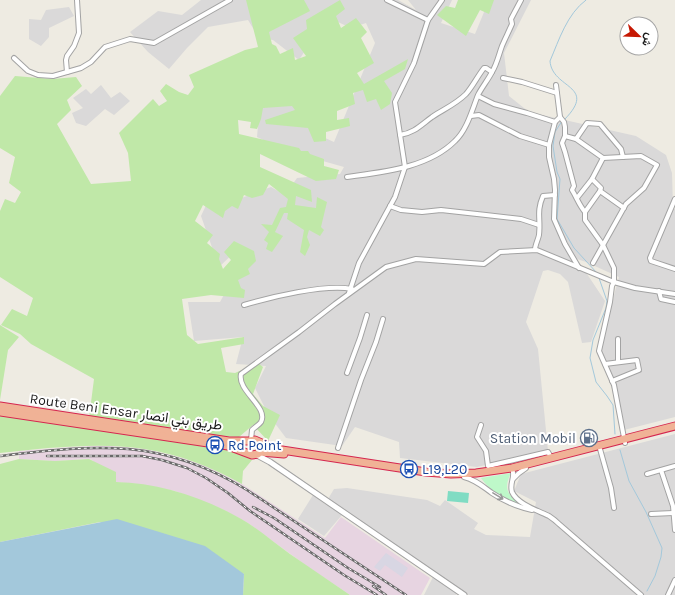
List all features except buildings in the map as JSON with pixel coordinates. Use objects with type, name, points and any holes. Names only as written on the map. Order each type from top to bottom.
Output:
[{"type":"highway","name":"Route Beni Ensar طريق بني انصار","points":[[0,406],[201,437],[230,440],[250,440]]},
{"type":"highway","name":"Route Beni Ensar طريق بني انصار","points":[[0,412],[228,446],[248,453]]},
{"type":"highway","points":[[675,426],[624,440],[600,449],[526,468],[513,469],[503,466],[478,478],[426,472],[282,450],[255,440],[250,440],[246,444],[246,448],[248,453],[252,456],[259,453],[282,453],[434,476],[478,478],[513,469],[550,457],[624,440],[675,430]]},
{"type":"highway","points":[[259,442],[261,446],[259,453]]},
{"type":"street","points":[[67,72],[66,60],[79,33],[77,0]]},
{"type":"street","points":[[14,58],[28,71],[38,75],[53,76],[81,68],[91,62],[105,47],[130,39],[154,43],[230,0]]},
{"type":"street","points":[[387,0],[428,20]]},
{"type":"street","points":[[352,289],[359,263],[395,197],[405,167],[395,102],[414,63],[428,20],[442,0]]},
{"type":"street","points":[[347,177],[405,167],[425,160],[445,150],[456,140],[471,116],[478,96],[492,72],[512,24],[512,19],[521,0]]},
{"type":"street","points":[[400,135],[408,134],[414,131],[458,102],[471,88],[484,68],[492,72]]},
{"type":"street","points":[[503,78],[522,82],[557,93]]},
{"type":"street","points":[[556,85],[565,136],[562,143],[574,186],[572,190],[585,212]]},
{"type":"street","points":[[478,96],[494,104],[554,122],[562,119]]},
{"type":"street","points":[[471,116],[479,116],[520,136],[549,145]]},
{"type":"street","points":[[554,122],[549,145],[549,157],[554,179],[554,220],[565,244],[579,268]]},
{"type":"street","points":[[576,139],[588,123],[600,124],[621,149],[623,156]]},
{"type":"street","points":[[565,136],[576,139],[603,158],[641,156],[657,165],[644,188],[626,204],[593,263]]},
{"type":"street","points":[[577,198],[592,179],[603,158]]},
{"type":"street","points":[[592,179],[601,188],[600,191],[624,208]]},
{"type":"street","points":[[600,191],[585,212],[585,220],[603,245],[614,268],[614,282],[599,351],[606,364],[612,381],[624,440]]},
{"type":"street","points":[[535,250],[539,234],[538,212],[543,196],[555,195]]},
{"type":"street","points":[[675,200],[674,208],[650,258],[651,261],[675,269]]},
{"type":"street","points":[[390,206],[401,210],[422,212],[441,210],[521,219],[539,225]]},
{"type":"street","points":[[250,440],[252,430],[262,420],[262,416],[254,401],[241,384],[241,374],[299,332],[348,294],[352,289],[386,267],[416,259],[484,264],[500,252],[535,250],[604,279],[635,288],[675,294]]},
{"type":"street","points":[[244,305],[264,299],[316,289],[352,289]]},
{"type":"street","points":[[659,291],[661,299],[675,302]]},
{"type":"street","points":[[347,374],[367,315]]},
{"type":"street","points":[[338,448],[383,319]]},
{"type":"street","points":[[618,339],[618,361]]},
{"type":"street","points":[[606,364],[618,361],[637,360],[638,370],[612,381]]},
{"type":"street","points":[[481,425],[477,437],[486,451],[487,464],[490,466],[503,466],[548,452],[550,457]]},
{"type":"street","points":[[600,449],[611,488],[614,508]]},
{"type":"street","points":[[259,453],[464,595]]},
{"type":"street","points":[[647,474],[675,466]]},
{"type":"street","points":[[513,479],[526,468]]},
{"type":"street","points":[[513,469],[511,486],[514,496],[559,524],[641,595]]},
{"type":"street","points":[[661,470],[673,506],[675,530]]},
{"type":"street","points":[[478,478],[490,492],[520,507],[535,510]]},
{"type":"street","points":[[651,514],[673,513]]},
{"type":"street","points":[[668,595],[675,580]]},
{"type":"shaded area","points":[[201,0],[398,0],[416,10],[408,0],[452,0],[441,23],[475,34],[489,0],[531,0],[504,53],[509,96],[529,112],[636,136],[666,155],[672,173],[673,208],[675,209],[675,417],[620,431],[612,389],[601,352],[619,277],[577,259],[605,301],[591,342],[582,343],[568,282],[560,274],[548,270],[543,271],[526,322],[538,349],[548,451],[477,467],[400,458],[399,442],[355,427],[342,446],[286,438],[268,414],[255,388],[266,366],[236,364],[243,337],[194,341],[188,302],[220,302],[236,273],[240,247],[219,267],[201,216],[209,199],[236,200],[271,187],[285,195],[297,178],[340,174],[344,167],[284,150],[257,137],[260,103],[323,98],[314,133],[334,142],[375,43],[366,23],[351,28],[327,17],[299,60],[273,40],[259,38],[248,20],[208,27],[169,69],[148,52],[130,32],[158,11],[182,15]]},
{"type":"shaded area","points":[[69,7],[74,16],[49,28],[49,37],[41,46],[29,39],[29,19],[41,20],[46,10]]},
{"type":"shaded area","points":[[101,85],[111,98],[120,92],[130,101],[114,115],[105,109],[86,126],[76,123],[72,113],[83,108],[73,98],[86,89],[91,94]]},
{"type":"shaded area","points":[[675,434],[675,595],[469,595],[460,589],[456,595],[424,595],[435,573],[342,515],[324,536],[298,519],[313,495],[325,504],[334,489],[347,488],[427,500],[440,506],[445,500],[478,523],[474,529],[486,535],[530,537],[536,502],[514,491],[521,474]]},
{"type":"shaded area","points":[[113,446],[145,449],[182,458],[208,467],[242,484],[325,538],[341,517],[430,578],[421,595],[350,595],[311,569],[248,523],[222,509],[175,491],[137,484],[115,482],[92,460],[89,459],[55,461],[19,459],[19,451]]},
{"type":"shaded area","points":[[386,553],[408,568],[402,577],[385,565],[380,571],[374,567]]},
{"type":"green space","points":[[246,0],[304,0],[310,11],[269,32],[272,44],[276,46],[280,54],[293,48],[295,60],[306,56],[293,38],[307,29],[306,20],[340,0],[345,9],[336,16],[341,28],[356,18],[367,32],[361,38],[374,63],[357,73],[364,84],[408,59],[405,69],[384,81],[392,93],[390,104],[381,110],[376,99],[367,102],[363,90],[353,93],[355,104],[337,111],[337,120],[349,118],[350,126],[326,132],[326,141],[314,142],[308,128],[266,124],[265,120],[295,110],[292,106],[263,108],[257,129],[250,128],[251,122],[238,120],[239,134],[299,148],[301,151],[308,151],[310,154],[324,159],[324,166],[339,170],[336,179],[316,181],[260,154],[260,167],[311,190],[312,202],[296,196],[295,205],[316,208],[317,197],[327,202],[321,227],[324,230],[320,236],[309,230],[307,237],[310,245],[305,256],[300,252],[304,230],[287,219],[288,213],[284,213],[275,232],[283,236],[272,252],[266,249],[268,243],[264,240],[269,232],[261,224],[272,225],[280,208],[286,207],[288,199],[269,184],[263,195],[252,198],[244,195],[238,209],[232,206],[225,211],[223,218],[203,205],[195,221],[213,235],[207,243],[220,254],[219,259],[223,269],[231,260],[224,252],[234,241],[254,251],[256,261],[248,269],[250,274],[238,280],[241,288],[245,290],[244,298],[211,295],[182,299],[187,335],[198,344],[244,337],[244,344],[221,348],[226,372],[235,373],[258,363],[263,367],[253,394],[263,406],[280,415],[268,441],[253,425],[239,437],[213,436],[89,418],[94,379],[31,344],[20,334],[1,325],[12,309],[27,316],[33,298],[0,277],[0,211],[5,199],[15,203],[21,192],[9,183],[15,157],[0,148],[0,96],[15,76],[52,79],[76,77],[82,86],[67,100],[71,110],[57,124],[91,184],[131,181],[128,153],[119,133],[153,99],[159,106],[167,101],[160,91],[166,84],[179,92],[188,95],[194,87],[189,75],[245,50],[258,47]]},
{"type":"green space","points":[[458,0],[494,0],[489,14],[480,10],[466,36],[437,15],[446,6],[455,8]]},
{"type":"green space","points":[[0,325],[19,337],[8,350],[0,400]]},
{"type":"green space","points":[[0,414],[215,445],[241,453],[252,460],[243,471],[242,484],[219,472],[194,462],[170,454],[144,449],[91,446],[0,453]]},
{"type":"green space","points":[[19,459],[55,461],[89,459],[116,472],[116,482],[150,485],[201,500],[233,514],[248,523],[350,595],[243,595],[244,574],[100,522],[0,542],[0,464]]},
{"type":"green space","points":[[511,473],[507,482],[508,490],[515,499],[520,502],[519,505],[493,491],[481,478]]},
{"type":"green space","points":[[448,491],[469,493],[468,503],[447,501]]},
{"type":"water","points":[[117,519],[205,546],[244,574],[243,595],[0,595],[0,542]]},
{"type":"waterway","points":[[565,119],[574,108],[577,100],[575,93],[558,77],[553,70],[550,61],[560,36],[569,20],[579,6],[586,0]]},
{"type":"waterway","points":[[562,121],[555,132],[553,146],[557,172],[560,179],[557,219],[574,248],[597,273]]},
{"type":"waterway","points":[[599,278],[607,301],[606,308],[593,340],[590,358],[596,382],[613,405],[615,434]]},
{"type":"waterway","points":[[620,450],[629,481],[646,512],[662,548],[661,557],[655,576],[647,591]]},
{"type":"railway","points":[[0,456],[67,449],[97,448],[127,449],[156,453],[185,461],[215,473],[247,490],[406,595]]},
{"type":"railway","points":[[47,456],[142,456],[162,460],[187,468],[206,478],[228,493],[250,511],[344,575],[377,595]]},
{"type":"railway","points":[[253,507],[274,518],[348,568],[380,587]]},
{"type":"railway","points":[[373,586],[386,595]]},
{"type":"place","name":"Station Mobil","points":[[589,438]]},
{"type":"place","name":"Rd Point","points":[[215,445]]},
{"type":"place","name":"L19,L20","points":[[409,469]]}]
